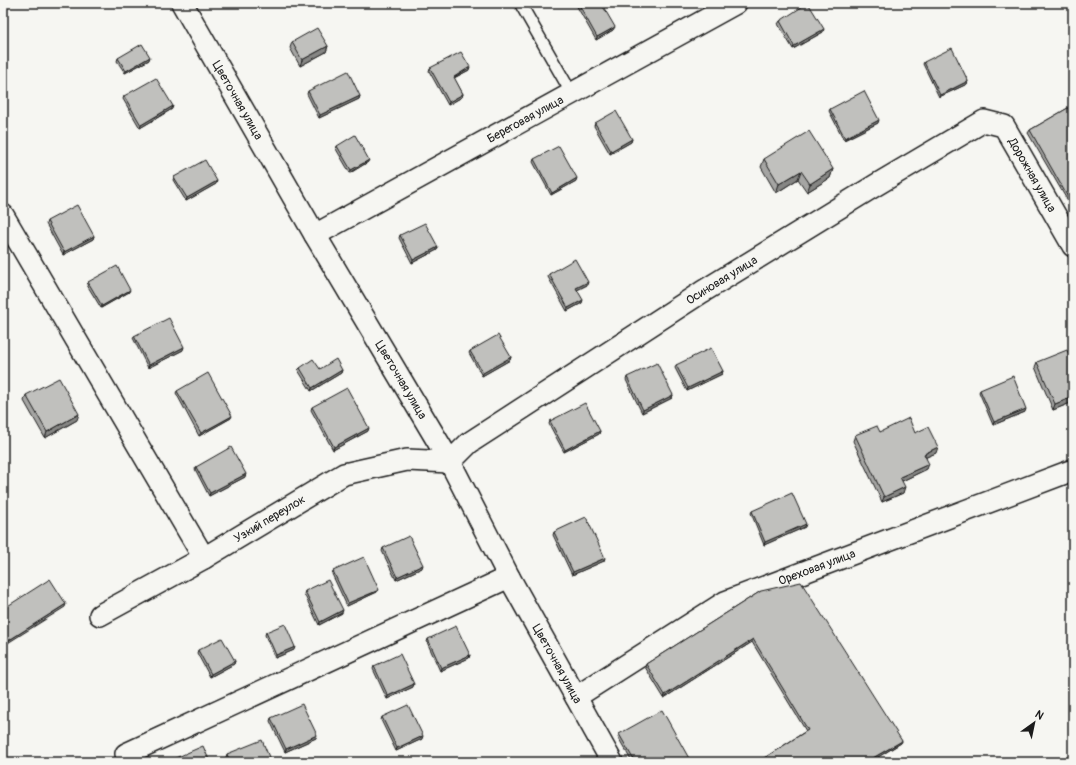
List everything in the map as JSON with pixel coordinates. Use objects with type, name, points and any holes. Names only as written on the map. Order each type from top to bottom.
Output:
[{"type":"street","name":"Цветочная улица","points":[[182,3],[315,235],[450,462],[509,577],[612,762]]},
{"type":"street","name":"Береговая улица","points":[[315,235],[736,3]]},
{"type":"street","name":"Осиновая улица","points":[[450,462],[469,443],[702,292],[876,185],[984,121],[1004,126]]},
{"type":"street","name":"Дорожная улица","points":[[1004,126],[1073,246]]},
{"type":"street","points":[[3,215],[204,558]]},
{"type":"street","name":"Узкий переулок","points":[[100,616],[204,558],[344,474],[407,460],[450,462]]},
{"type":"street","name":"Ореховая улица","points":[[576,697],[725,602],[1073,470]]},
{"type":"street","points":[[126,754],[509,577]]},
{"type":"lane","points":[[520,3],[572,94]]},
{"type":"building","points":[[578,3],[601,3],[615,27],[597,37]]},
{"type":"building","points":[[808,3],[824,29],[794,46],[780,21]]},
{"type":"building","points":[[317,28],[328,46],[302,60],[292,42]]},
{"type":"building","points":[[142,44],[150,57],[126,71],[118,58]]},
{"type":"building","points":[[952,48],[968,81],[940,95],[924,62]]},
{"type":"building","points":[[461,52],[470,67],[454,77],[463,94],[449,102],[430,68]]},
{"type":"building","points":[[348,71],[360,96],[320,115],[308,91]]},
{"type":"building","points":[[156,78],[173,106],[141,125],[124,96]]},
{"type":"building","points":[[864,91],[879,120],[845,138],[830,109]]},
{"type":"building","points":[[1073,105],[1073,206],[1030,130]]},
{"type":"building","points":[[616,111],[632,139],[611,151],[595,123]]},
{"type":"building","points":[[809,131],[833,169],[810,184],[801,171],[779,184],[764,159]]},
{"type":"building","points":[[355,135],[369,160],[351,170],[337,146]]},
{"type":"building","points":[[559,146],[577,178],[552,193],[534,159]]},
{"type":"building","points":[[205,160],[217,181],[187,198],[174,177]]},
{"type":"building","points":[[77,205],[94,236],[64,252],[47,221]]},
{"type":"building","points":[[425,223],[438,247],[413,260],[400,235]]},
{"type":"building","points":[[575,259],[588,282],[576,288],[583,300],[568,308],[549,274]]},
{"type":"building","points":[[117,266],[130,290],[102,306],[88,282]]},
{"type":"building","points":[[169,318],[184,347],[149,365],[134,336]]},
{"type":"building","points":[[498,335],[511,357],[483,373],[470,351]]},
{"type":"building","points":[[711,348],[723,371],[688,388],[676,365]]},
{"type":"building","points":[[1067,350],[1073,364],[1073,397],[1055,404],[1037,362]]},
{"type":"building","points":[[313,359],[320,369],[336,359],[342,370],[312,388],[300,368]]},
{"type":"building","points":[[657,363],[673,395],[643,410],[627,377]]},
{"type":"building","points":[[208,373],[232,416],[201,433],[177,391]]},
{"type":"building","points":[[1013,376],[1026,409],[994,422],[980,390]]},
{"type":"building","points":[[59,378],[79,414],[47,432],[26,395]]},
{"type":"building","points":[[347,388],[369,428],[334,447],[312,407]]},
{"type":"building","points":[[585,403],[600,431],[565,450],[550,421]]},
{"type":"building","points":[[909,418],[915,433],[928,427],[938,447],[924,454],[929,464],[900,477],[905,487],[884,497],[855,435],[877,426],[880,432]]},
{"type":"building","points":[[231,447],[246,474],[210,493],[196,467]]},
{"type":"building","points":[[792,493],[806,524],[765,542],[752,511]]},
{"type":"building","points":[[586,517],[605,558],[573,572],[554,532]]},
{"type":"building","points":[[409,536],[423,565],[397,577],[383,548]]},
{"type":"building","points":[[364,557],[379,590],[348,603],[333,571]]},
{"type":"building","points":[[50,579],[66,604],[3,644],[3,609]]},
{"type":"building","points":[[328,580],[343,610],[320,622],[305,591]]},
{"type":"building","points":[[801,582],[902,741],[866,762],[758,762],[808,730],[753,639],[665,695],[646,664],[761,591]]},
{"type":"building","points":[[285,624],[295,647],[276,655],[266,632]]},
{"type":"building","points":[[456,626],[470,655],[441,668],[428,639]]},
{"type":"building","points":[[222,638],[235,661],[211,674],[198,650]]},
{"type":"building","points":[[400,654],[414,684],[388,696],[374,666]]},
{"type":"building","points":[[302,704],[317,735],[286,749],[271,718]]},
{"type":"building","points":[[408,705],[423,736],[397,748],[382,717]]},
{"type":"building","points":[[662,710],[691,762],[635,762],[619,734]]},
{"type":"building","points":[[262,740],[271,762],[230,762],[227,754]]},
{"type":"building","points":[[203,746],[210,762],[172,762],[171,760]]},
{"type":"building","points":[[3,751],[8,762],[3,762]]}]
